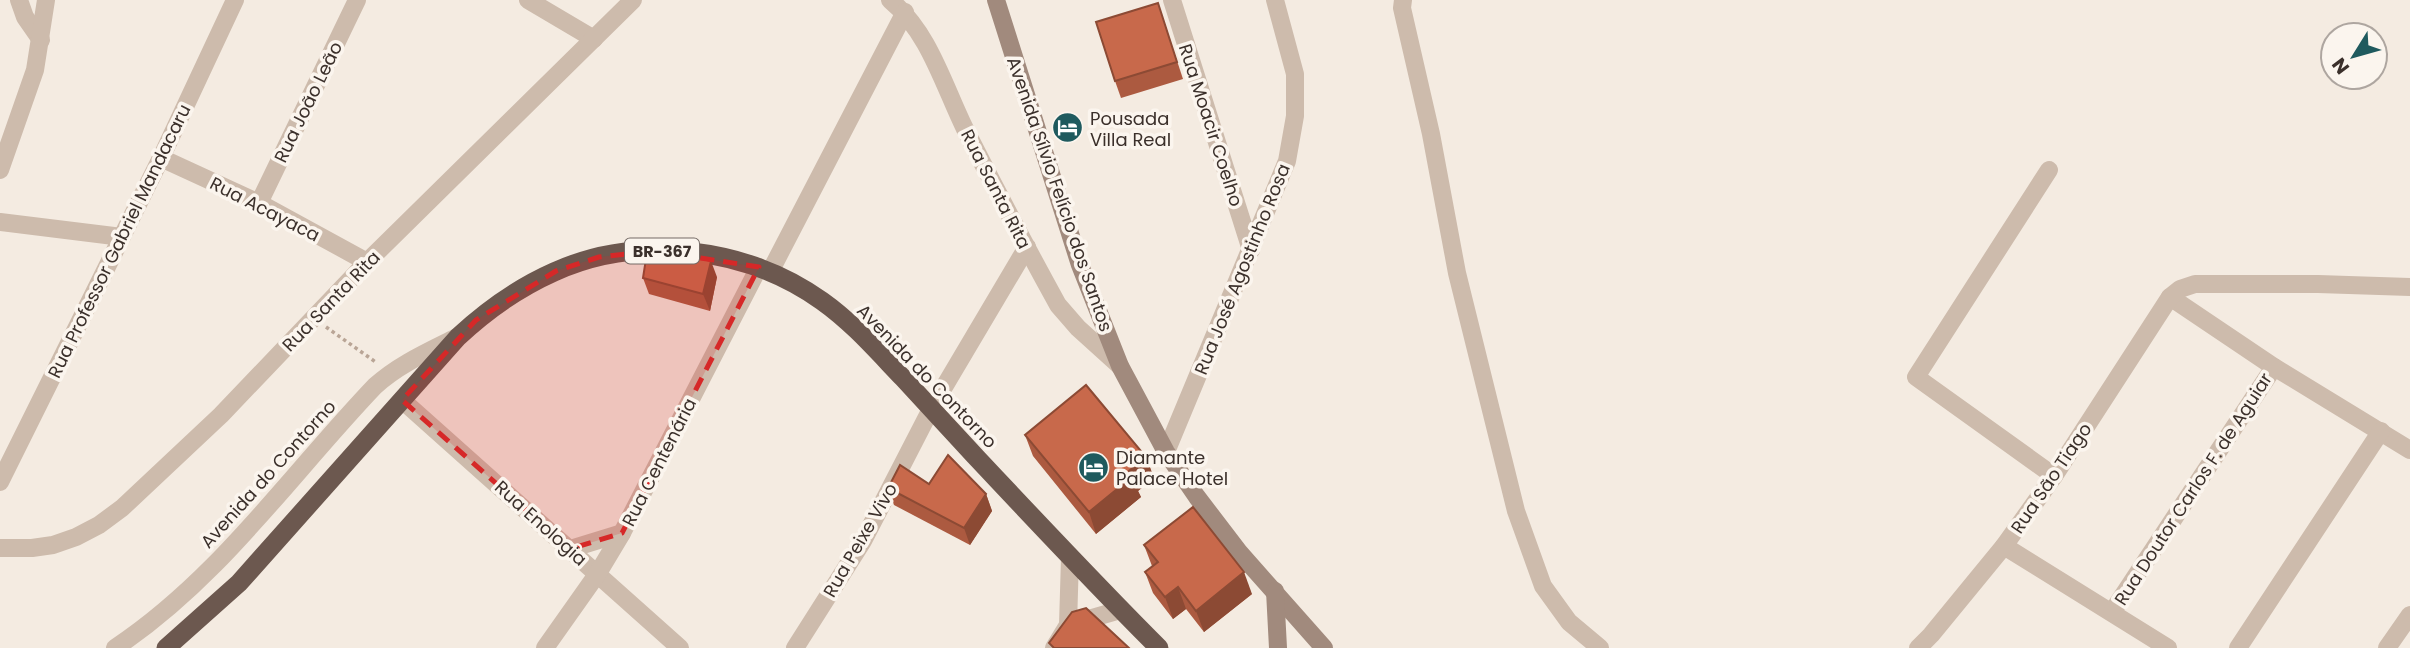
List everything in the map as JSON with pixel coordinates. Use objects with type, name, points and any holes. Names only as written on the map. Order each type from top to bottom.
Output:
[{"type":"highway","name":"Avenida do Contorno","points":[[166,648],[239,583],[458,337],[497,304],[556,271],[599,257],[655,251],[727,258],[764,270],[810,293],[849,323],[1158,648]]},
{"type":"main road","name":"Avenida Sílvio Felício dos Santos","points":[[996,0],[1080,265],[1120,366],[1166,452],[1197,497],[1239,552],[1324,648]]},
{"type":"main road","points":[[1275,591],[1278,648]]},
{"type":"street","points":[[19,0],[25,17],[41,40]]},
{"type":"street","points":[[0,170],[33,79],[46,0]]},
{"type":"street","name":"Rua Professor Gabriel Mandacaru","points":[[0,482],[161,158],[235,0]]},
{"type":"street","name":"Rua João Leão","points":[[259,203],[357,0]]},
{"type":"street","points":[[528,0],[594,39]]},
{"type":"street","name":"Rua Santa Rita","points":[[0,548],[53,545],[76,537],[100,525],[151,482],[314,319],[367,262],[633,0]]},
{"type":"street","name":"Rua Santa Rita","points":[[890,0],[905,12],[920,33],[964,128],[1058,305],[1077,328],[1120,366]]},
{"type":"street","name":"Rua Moacir Coelho","points":[[1172,0],[1251,250]]},
{"type":"street","name":"Rua José Agostinho Rosa","points":[[1166,452],[1287,161],[1295,116],[1295,74],[1275,0]]},
{"type":"street","points":[[1403,0],[1402,8],[1431,134],[1457,273],[1516,511],[1544,586],[1569,622],[1600,648]]},
{"type":"street","name":"Rua Centenária","points":[[545,648],[598,573],[622,533],[905,12]]},
{"type":"street","name":"Rua Acayaca","points":[[161,158],[259,203],[367,262]]},
{"type":"street","points":[[2049,170],[1916,377],[2054,476]]},
{"type":"street","points":[[1,218],[122,237]]},
{"type":"street","name":"Rua Peixe Vivo","points":[[795,648],[863,541],[931,408],[1027,247]]},
{"type":"street","points":[[2410,287],[2195,284],[2180,289],[2170,298],[2274,367],[2410,450]]},
{"type":"street","name":"Rua São Tiago","points":[[1918,648],[2004,546],[2054,476],[2170,298]]},
{"type":"street","name":"Avenida do Contorno","points":[[115,648],[159,615],[209,571],[362,399],[390,373],[458,337]]},
{"type":"street","name":"Rua Doutor Carlos F. de Aguiar","points":[[2112,612],[2274,367]]},
{"type":"street","name":"Rua Enologia","points":[[402,400],[680,648]]},
{"type":"street","points":[[2238,648],[2381,431]]},
{"type":"street","points":[[570,549],[622,533]]},
{"type":"street","points":[[2004,546],[2168,648]]},
{"type":"street","points":[[1054,648],[1068,625],[1070,558]]},
{"type":"street","points":[[1068,625],[1120,610]]},
{"type":"street","points":[[2387,648],[2410,615]]},
{"type":"path","points":[[314,319],[390,373]]},
{"type":"highlighted area","points":[[655,251],[759,267],[622,533],[570,549],[402,400],[476,320],[556,271],[599,257]]},
{"type":"building","points":[[1158,3],[1177,62],[1115,81],[1096,22]]},
{"type":"building","points":[[648,246],[711,261],[703,294],[643,278]]},
{"type":"building","name":"Diamante Palace Hotel","points":[[1086,385],[1146,457],[1129,471],[1133,476],[1089,512],[1025,435]]},
{"type":"building","points":[[948,455],[986,494],[964,528],[888,488],[900,465],[929,484]]},
{"type":"building","points":[[1193,507],[1244,572],[1196,611],[1178,587],[1165,597],[1145,572],[1158,562],[1144,545]]},
{"type":"building","points":[[1086,608],[1129,648],[1054,648],[1049,643],[1072,612]]},
{"type":"place","name":"Pousada Villa Real","points":[[1067,128]]},
{"type":"place","name":"Diamante Palace Hotel","points":[[1093,467]]}]
